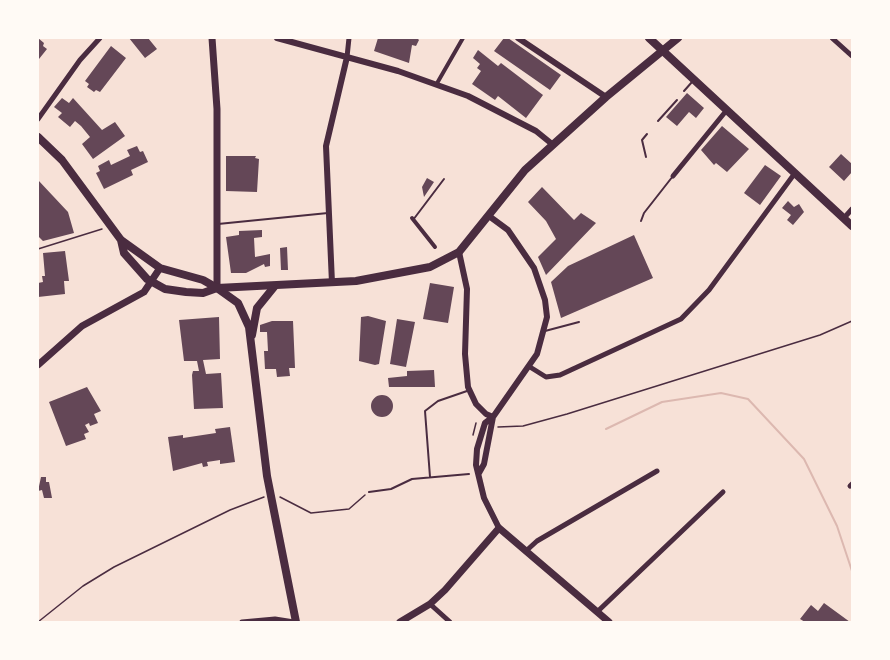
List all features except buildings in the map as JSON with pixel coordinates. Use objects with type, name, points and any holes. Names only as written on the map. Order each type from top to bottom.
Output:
[{"type":"highway","points":[[38,137],[62,160],[121,240],[129,259],[153,282],[165,289],[202,293],[217,288],[332,283],[407,273],[439,263],[459,252],[525,170],[606,97],[678,38]]},
{"type":"highway","points":[[121,240],[160,268],[203,280],[217,288]]},
{"type":"main road","points":[[212,38],[217,109],[217,288],[235,299],[241,307],[251,342],[267,476],[295,622]]},
{"type":"main road","points":[[649,38],[852,226]]},
{"type":"main road","points":[[38,365],[82,326],[144,292],[153,282],[160,268]]},
{"type":"main road","points":[[251,342],[257,308],[274,287]]},
{"type":"main road","points":[[400,622],[430,604],[499,528],[609,622]]},
{"type":"street","points":[[38,119],[80,60],[99,38]]},
{"type":"street","points":[[276,38],[436,85],[500,110],[536,131],[552,144]]},
{"type":"street","points":[[332,283],[326,146],[347,57],[349,38]]},
{"type":"street","points":[[436,85],[463,38]]},
{"type":"street","points":[[518,38],[606,97]]},
{"type":"street","points":[[832,38],[852,56]]},
{"type":"street","points":[[673,176],[726,111]]},
{"type":"street","points":[[530,368],[546,377],[560,375],[681,319],[709,290],[795,173]]},
{"type":"street","points":[[844,218],[852,209]]},
{"type":"street","points":[[489,216],[508,230],[534,268],[545,300],[545,331],[530,368],[493,417],[485,423],[480,440],[476,465],[484,498],[499,528]]},
{"type":"street","points":[[412,219],[435,247]]},
{"type":"street","points":[[459,252],[467,289],[465,354],[468,391],[476,404],[486,414],[493,417]]},
{"type":"street","points":[[526,551],[537,541],[657,471]]},
{"type":"street","points":[[597,612],[723,492]]},
{"type":"street","points":[[430,604],[450,622]]},
{"type":"street","points":[[242,622],[275,619],[295,622]]},
{"type":"lane","points":[[684,91],[693,81]]},
{"type":"lane","points":[[657,121],[677,100]]},
{"type":"lane","points":[[646,157],[642,140],[647,134]]},
{"type":"lane","points":[[641,221],[644,213],[673,176]]},
{"type":"lane","points":[[412,219],[444,179]]},
{"type":"lane","points":[[218,224],[329,213]]},
{"type":"lane","points":[[545,331],[579,322]]},
{"type":"lane","points":[[430,477],[425,411],[438,401],[468,391]]},
{"type":"lane","points":[[369,492],[391,489],[412,479],[469,474]]},
{"type":"path","points":[[38,249],[89,235],[110,226]]},
{"type":"path","points":[[496,426],[523,426],[563,415],[820,335],[852,321]]},
{"type":"path","points":[[276,495],[311,513],[349,509],[369,492]]},
{"type":"path","points":[[38,621],[83,586],[114,567],[230,510],[272,494]]},
{"type":"waterway","points":[[606,429],[662,402],[721,393],[748,399],[804,459],[837,526],[852,571]]}]
